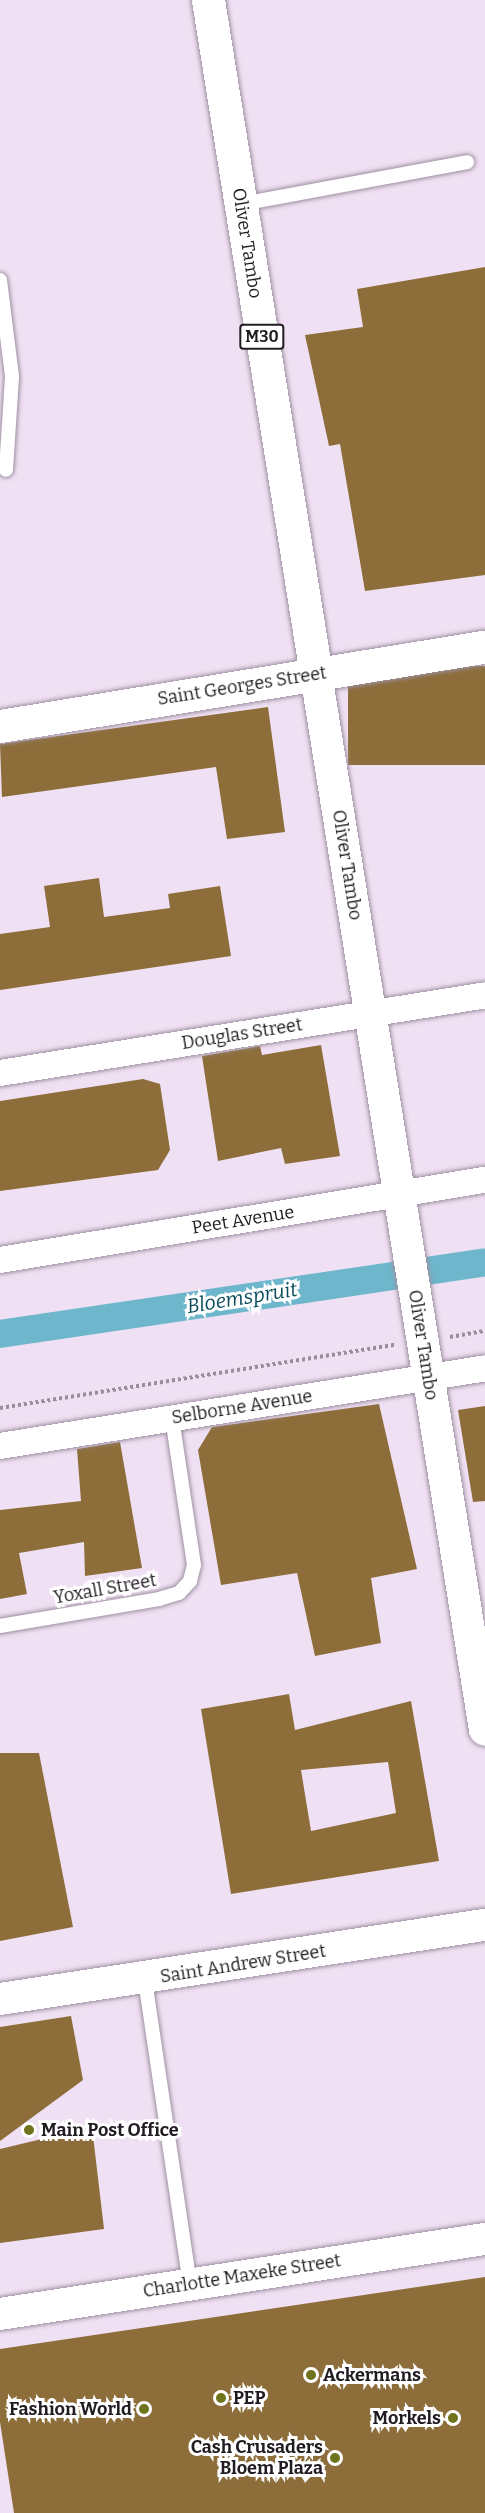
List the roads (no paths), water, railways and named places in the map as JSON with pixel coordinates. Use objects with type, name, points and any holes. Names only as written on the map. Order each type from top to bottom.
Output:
[{"type":"main road","name":"Oliver Tambo","points":[[208,0],[316,674]]},
{"type":"main road","name":"Saint Georges Street","points":[[0,726],[485,647]]},
{"type":"street","name":"Oliver Tambo","points":[[316,674],[422,1341],[479,1658],[485,1730]]},
{"type":"street","name":"Douglas Street","points":[[0,1073],[485,995]]},
{"type":"street","name":"Peet Avenue","points":[[0,1260],[402,1207],[485,1180]]},
{"type":"street","name":"Selborne Avenue","points":[[0,1446],[485,1368]]},
{"type":"street","name":"Saint Andrew Street","points":[[0,1999],[145,1980],[485,1925]]},
{"type":"street","name":"Charlotte Maxeke Street","points":[[0,2314],[485,2239]]},
{"type":"lane","points":[[241,204],[467,162]]},
{"type":"lane","points":[[0,280],[12,377],[6,470]]},
{"type":"lane","name":"Yoxall Street","points":[[0,1626],[159,1599],[190,1581],[194,1564],[172,1418]]},
{"type":"lane","points":[[145,1980],[190,2284]]},
{"type":"waterway","name":"Bloemspruit","points":[[0,1334],[485,1262]]},
{"type":"place","name":"Main Post Office","points":[[29,2130]]},
{"type":"place","name":"Ackermans","points":[[311,2375]]},
{"type":"place","name":"PEP","points":[[221,2398]]},
{"type":"place","name":"Fashion World","points":[[144,2409]]},
{"type":"place","name":"Morkels","points":[[453,2418]]},
{"type":"place","name":"Cash Crusaders Bloem Plaza","points":[[335,2458]]}]
